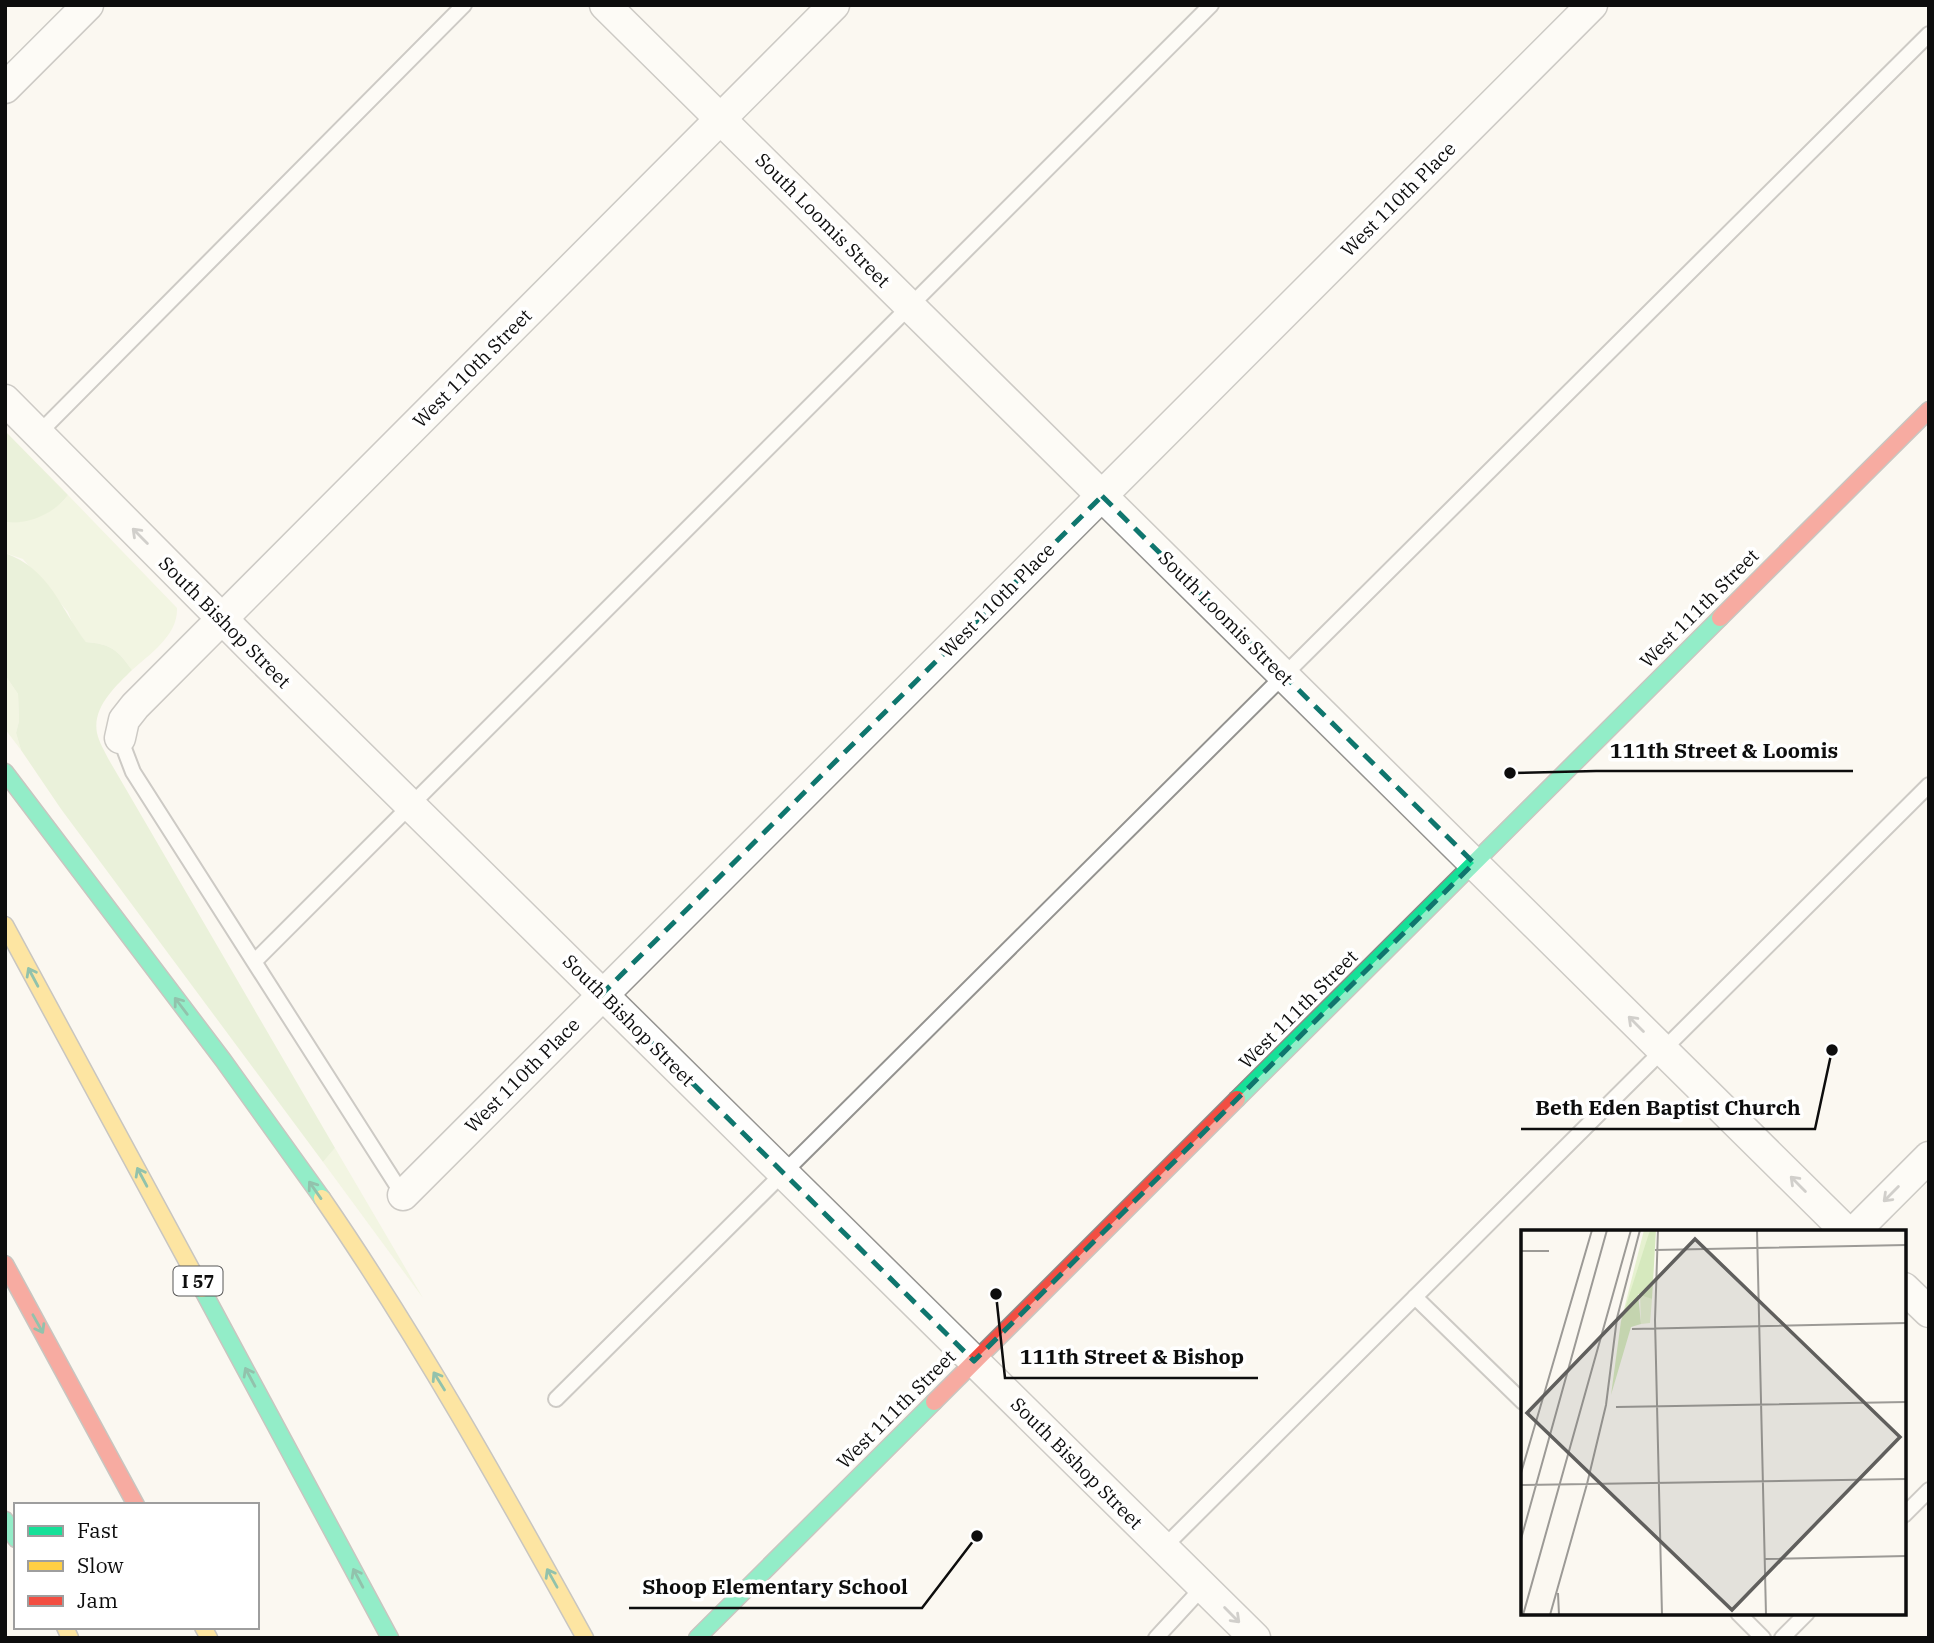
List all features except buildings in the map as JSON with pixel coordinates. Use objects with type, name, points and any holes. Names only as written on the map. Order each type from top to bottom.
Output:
[{"type":"main road","name":"West 111th Street","points":[[697,1638],[1929,410]]},
{"type":"main road","points":[[5,772],[230,1071],[348,1237],[462,1416],[585,1638]]},
{"type":"main road","name":"I 57","points":[[5,925],[390,1638]]},
{"type":"main road","points":[[5,1264],[135,1503]]},
{"type":"main road","points":[[5,1520],[14,1536]]},
{"type":"street","points":[[5,88],[88,5]]},
{"type":"street","name":"South Loomis Street","points":[[605,5],[1845,1230]]},
{"type":"street","name":"West 110th Street","points":[[120,738],[124,720],[135,706],[834,5]]},
{"type":"street","name":"West 110th Place","points":[[403,1195],[1592,5]]},
{"type":"street","name":"South Bishop Street","points":[[5,400],[222,620],[1255,1638]]},
{"type":"street","points":[[1856,1230],[1929,1157]]},
{"type":"street","points":[[1906,1290],[1929,1312]]},
{"type":"lane","points":[[38,433],[464,5]]},
{"type":"lane","points":[[255,961],[1212,5]]},
{"type":"lane","points":[[556,1399],[1929,34]]},
{"type":"lane","points":[[120,738],[133,772],[403,1195]]},
{"type":"lane","points":[[1163,1548],[1929,785]]},
{"type":"lane","points":[[1415,1297],[1521,1400]]},
{"type":"lane","points":[[1906,1513],[1929,1490]]},
{"type":"lane","points":[[1156,1638],[1203,1587]]},
{"type":"lane","points":[[1740,1615],[1763,1638]]},
{"type":"lane","points":[[1783,1638],[1805,1615]]},
{"type":"highlighted area","points":[[1102,496],[1474,863],[974,1361],[602,994]]},
{"type":"green space","points":[[5,431],[68,495],[55,508],[40,517],[23,522],[5,522]]},
{"type":"green space","points":[[68,495],[177,608],[173,627],[168,635],[132,670],[113,649],[86,642],[74,627],[68,612],[23,559],[5,553],[5,522],[40,516],[56,507]]},
{"type":"green space","points":[[5,553],[21,560],[44,579],[86,642],[113,649],[132,670],[113,690],[98,714],[96,723],[99,740],[335,1148],[323,1162],[61,809],[21,750],[16,733],[19,721],[18,694],[5,675]]},
{"type":"green space","points":[[5,675],[18,694],[19,721],[16,733],[21,750],[5,729]]},
{"type":"green space","points":[[335,1148],[423,1298],[323,1162]]},
{"type":"traffic: fast","points":[[1237,1099],[1720,618]]},
{"type":"traffic: fast","points":[[5,772],[223,1060],[322,1198]]},
{"type":"traffic: fast","points":[[202,1289],[390,1638]]},
{"type":"traffic: fast","points":[[697,1638],[934,1402]]},
{"type":"traffic: fast","points":[[5,1520],[14,1536]]},
{"type":"traffic: slow","points":[[5,925],[202,1289]]},
{"type":"traffic: slow","points":[[322,1198],[426,1360],[585,1638]]},
{"type":"traffic: slow","points":[[66,1629],[70,1638]]},
{"type":"traffic: slow","points":[[204,1629],[209,1638]]},
{"type":"traffic: jam","points":[[1720,618],[1929,410]]},
{"type":"traffic: jam","points":[[934,1402],[1237,1099]]},
{"type":"traffic: jam","points":[[5,1264],[135,1503]]},
{"type":"place","name":"111th Street & Loomis","points":[[1510,773]]},
{"type":"place","name":"Beth Eden Baptist Church","points":[[1832,1050]]},
{"type":"place","name":"111th Street & Bishop","points":[[996,1294]]},
{"type":"place","name":"Shoop Elementary School","points":[[977,1536]]}]
